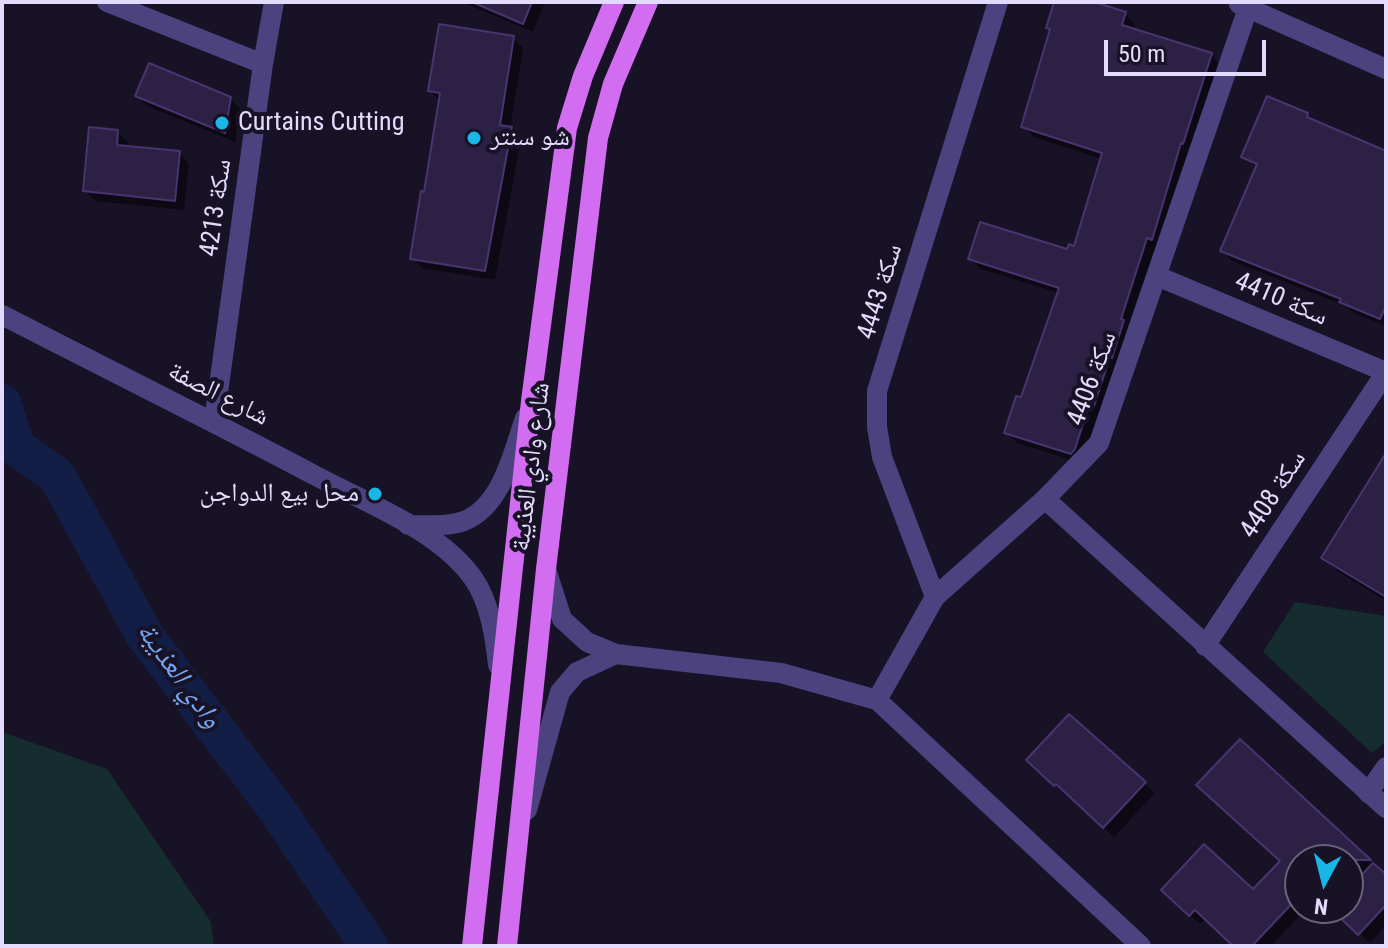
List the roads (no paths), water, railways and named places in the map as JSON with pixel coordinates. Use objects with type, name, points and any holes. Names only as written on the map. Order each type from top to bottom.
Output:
[{"type":"main road","name":"شارع وادي العذيبة","points":[[472,946],[531,401],[567,128],[583,76],[614,2]]},
{"type":"main road","name":"شارع وادي العذيبة","points":[[507,946],[546,569],[598,138],[613,84],[648,2]]},
{"type":"street","points":[[107,2],[263,64]]},
{"type":"street","name":"سكة 4213","points":[[214,422],[274,2]]},
{"type":"street","name":"سكة 4443","points":[[935,597],[882,457],[877,427],[877,391],[998,2]]},
{"type":"street","points":[[1242,5],[1386,69]]},
{"type":"street","name":"سكة 4406","points":[[877,700],[935,597],[1045,499],[1099,443],[1157,276],[1242,5]]},
{"type":"street","name":"سكة 4410","points":[[1157,276],[1386,372]]},
{"type":"street","name":"شارع الصفة","points":[[9,319],[214,422],[408,525],[454,556],[475,580],[487,608],[496,640],[500,681]]},
{"type":"street","name":"سكة 4408","points":[[1205,646],[1386,372]]},
{"type":"street","name":"شارع الصفة","points":[[408,525],[462,522],[482,511],[509,464],[531,401]]},
{"type":"street","points":[[1045,499],[1386,808]]},
{"type":"street","points":[[546,569],[562,619],[587,642],[616,654],[781,673],[877,700],[1141,946]]},
{"type":"street","points":[[518,845],[560,692],[577,672],[616,654]]},
{"type":"street","points":[[1368,793],[1386,767]]},
{"type":"waterway","name":"وادي العذيبة","points":[[2,403],[16,447],[57,476],[145,636],[275,807],[369,946]]},
{"type":"place","name":"Curtains Cutting","points":[[222,123]]},
{"type":"place","name":"شو سنتر","points":[[474,138]]},
{"type":"place","name":"محل بيع الدواجن","points":[[375,494]]}]
